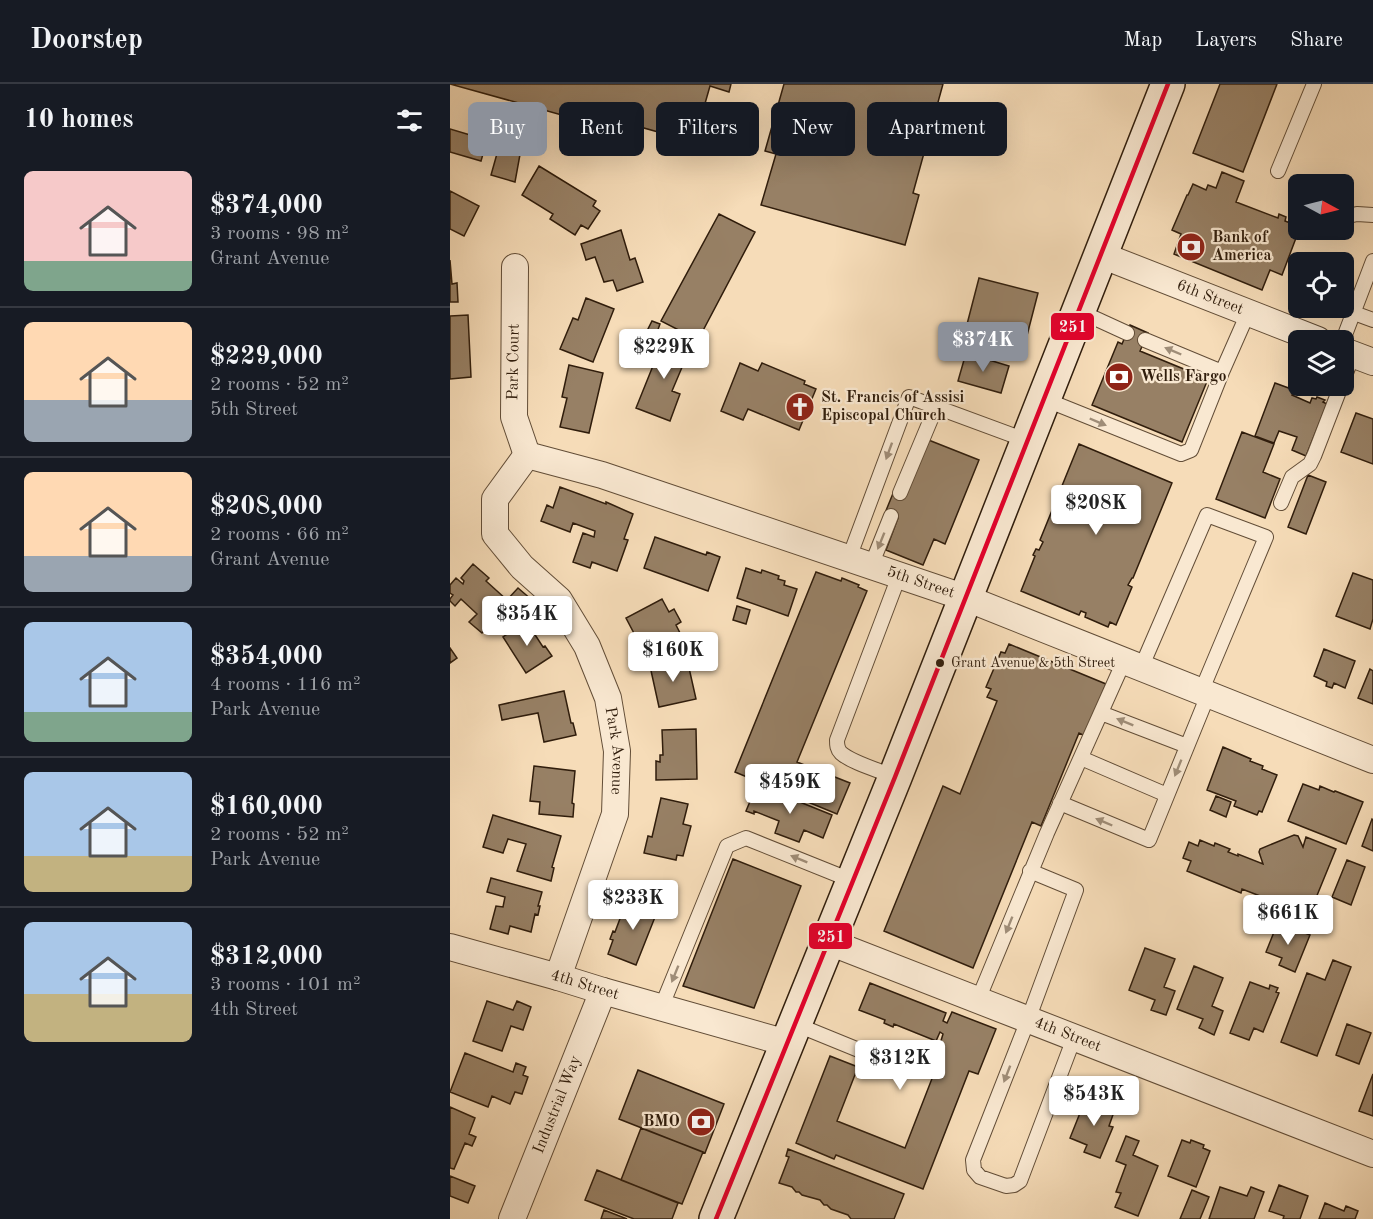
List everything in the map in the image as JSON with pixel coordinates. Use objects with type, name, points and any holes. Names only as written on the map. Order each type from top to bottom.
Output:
[{"type":"street","points":[[716,1219],[854,881],[1168,84]]},
{"type":"street","name":"6th Street","points":[[1101,255],[1292,330]]},
{"type":"street","name":"Park Court","points":[[515,267],[514,417],[527,455]]},
{"type":"street","name":"5th Street","points":[[527,455],[602,475],[966,598],[1373,760]]},
{"type":"street","name":"Park Avenue","points":[[527,455],[495,499],[495,534],[522,567],[559,600],[587,646],[608,698],[617,752],[615,814],[558,976]]},
{"type":"street","name":"4th Street","points":[[829,942],[1373,1154]]},
{"type":"street","name":"4th Street","points":[[452,952],[558,976],[661,1008],[791,1034]]},
{"type":"street","name":"Industrial Way","points":[[512,1219],[603,991]]},
{"type":"lane","points":[[1278,171],[1314,84]]},
{"type":"lane","points":[[1354,215],[1373,215]]},
{"type":"lane","points":[[1373,261],[1354,313],[1373,320]]},
{"type":"lane","points":[[1079,311],[1127,333]]},
{"type":"lane","points":[[1044,399],[1181,454],[1191,450],[1248,313]]},
{"type":"lane","points":[[1145,340],[1222,372]]},
{"type":"lane","points":[[1281,503],[1292,477],[1310,464],[1337,396]]},
{"type":"lane","points":[[860,562],[909,397],[1028,441]]},
{"type":"lane","points":[[900,494],[936,407]]},
{"type":"lane","points":[[978,1000],[1030,871],[1060,803],[1101,713],[1133,665],[1207,515],[1266,537],[1149,840],[1060,803]]},
{"type":"lane","points":[[860,562],[891,516]]},
{"type":"lane","points":[[895,777],[841,753],[837,747],[837,740],[899,576]]},
{"type":"lane","points":[[1101,713],[1187,746]]},
{"type":"lane","points":[[1081,758],[1167,795]]},
{"type":"lane","points":[[661,1008],[727,846],[746,838],[854,881]]},
{"type":"lane","points":[[1030,871],[1076,890],[974,1160],[974,1170],[980,1177],[1006,1186],[1020,1181],[1074,1038]]},
{"type":"lane","points":[[791,1034],[898,1066]]},
{"type":"building","points":[[450,84],[731,84],[729,92],[710,86],[705,102],[656,102],[656,131],[644,128],[644,102],[559,102],[559,114],[547,111],[547,102],[515,102]]},
{"type":"building","points":[[784,84],[943,84],[938,102],[867,102],[867,156],[923,156],[913,193],[919,195],[905,245],[761,205],[775,156],[855,156],[855,102],[779,102]]},
{"type":"building","points":[[1220,84],[1277,84],[1243,172],[1193,153]]},
{"type":"building","points":[[450,129],[468,134],[468,156],[482,156],[481,161],[450,152]]},
{"type":"building","points":[[771,130],[771,153],[765,151]]},
{"type":"building","points":[[496,156],[520,156],[515,182],[491,175]]},
{"type":"building","points":[[539,166],[596,201],[593,206],[600,211],[588,229],[581,225],[575,235],[550,219],[553,214],[522,195]]},
{"type":"building","points":[[1222,172],[1244,181],[1236,202],[1278,218],[1279,214],[1286,217],[1288,240],[1295,240],[1291,252],[1288,252],[1288,259],[1282,275],[1270,270],[1262,290],[1174,254],[1181,234],[1172,230],[1193,184],[1206,190],[1208,185],[1216,188]]},
{"type":"building","points":[[450,191],[479,206],[464,236],[450,229]]},
{"type":"building","points":[[719,214],[755,232],[698,340],[661,321]]},
{"type":"building","points":[[621,230],[630,260],[635,258],[643,282],[617,291],[613,280],[604,282],[595,257],[586,260],[581,244]]},
{"type":"building","points":[[450,260],[452,284],[457,283],[458,302],[450,302]]},
{"type":"building","points":[[979,278],[1038,293],[1024,347],[965,332]]},
{"type":"building","points":[[586,298],[614,309],[593,362],[560,349],[573,318],[578,320]]},
{"type":"building","points":[[468,315],[471,377],[450,379],[450,316]]},
{"type":"building","points":[[652,321],[660,324],[656,335],[647,331]]},
{"type":"building","points":[[1130,325],[1148,333],[1140,351],[1208,379],[1182,442],[1092,405],[1118,342],[1122,344]]},
{"type":"building","points":[[665,336],[691,346],[672,391],[680,394],[670,421],[636,408]]},
{"type":"building","points":[[966,353],[1009,366],[1001,393],[958,381]]},
{"type":"building","points":[[740,363],[758,371],[762,363],[805,381],[804,384],[816,389],[799,430],[748,409],[743,420],[721,411]]},
{"type":"building","points":[[569,365],[603,373],[589,433],[560,427],[567,398],[562,397]]},
{"type":"building","points":[[1275,383],[1288,388],[1288,396],[1294,396],[1310,403],[1312,398],[1317,397],[1325,400],[1323,402],[1327,404],[1306,456],[1292,450],[1297,437],[1279,431],[1274,443],[1255,436]]},
{"type":"building","points":[[1356,413],[1373,419],[1373,464],[1341,452]]},
{"type":"building","points":[[1242,432],[1274,444],[1263,472],[1280,479],[1265,518],[1216,499]]},
{"type":"building","points":[[926,439],[979,460],[945,544],[934,539],[923,565],[886,550],[898,518],[885,513],[894,491],[904,495]]},
{"type":"building","points":[[1079,444],[1172,483],[1133,578],[1128,585],[1132,587],[1116,625],[1110,622],[1108,627],[1085,617],[1086,613],[1081,611],[1079,615],[1021,591],[1035,556],[1033,555],[1043,542],[1040,540]]},
{"type":"building","points":[[1308,475],[1326,482],[1306,534],[1288,527]]},
{"type":"building","points":[[560,487],[606,504],[606,502],[633,514],[624,539],[628,540],[617,571],[592,562],[590,568],[573,562],[583,533],[594,537],[595,531],[573,523],[570,532],[541,521],[547,505],[553,508]]},
{"type":"building","points":[[655,537],[706,555],[707,552],[720,557],[708,591],[644,568]]},
{"type":"building","points":[[473,564],[489,578],[486,581],[507,600],[518,588],[532,600],[521,613],[510,603],[482,633],[469,622],[477,614],[461,599],[455,606],[450,601],[453,595],[450,593],[450,585],[456,578],[463,584],[464,581],[461,578]]},
{"type":"building","points":[[746,568],[761,573],[762,570],[779,576],[778,579],[785,581],[784,585],[797,589],[788,616],[737,598]]},
{"type":"building","points":[[816,572],[841,581],[842,578],[867,591],[797,762],[850,783],[837,814],[735,772]]},
{"type":"building","points":[[1353,573],[1373,580],[1373,619],[1370,629],[1336,616]]},
{"type":"building","points":[[662,599],[669,612],[674,609],[681,622],[676,625],[683,639],[647,658],[626,618]]},
{"type":"building","points":[[737,606],[750,610],[746,624],[733,620]]},
{"type":"building","points":[[526,621],[543,647],[545,646],[552,656],[526,673],[503,637]]},
{"type":"building","points":[[1009,644],[1106,684],[1085,736],[1079,733],[1041,826],[1032,822],[973,968],[884,931],[943,786],[960,794],[997,701],[987,697],[991,689],[986,687],[1001,652],[1005,653]]},
{"type":"building","points":[[450,648],[457,658],[450,663]]},
{"type":"building","points":[[1324,649],[1355,661],[1345,688],[1334,683],[1332,688],[1326,686],[1327,682],[1314,676]]},
{"type":"building","points":[[687,659],[696,699],[659,707],[650,666]]},
{"type":"building","points":[[1370,669],[1373,671],[1373,704],[1358,698]]},
{"type":"building","points":[[564,691],[576,735],[544,742],[538,713],[502,720],[499,705]]},
{"type":"building","points":[[696,729],[697,779],[656,780],[656,761],[660,762],[660,755],[663,755],[662,730]]},
{"type":"building","points":[[1223,747],[1251,759],[1250,761],[1263,766],[1262,769],[1277,775],[1262,812],[1259,811],[1257,815],[1234,806],[1236,801],[1207,790]]},
{"type":"building","points":[[534,766],[575,771],[573,817],[539,814],[540,802],[530,801]]},
{"type":"building","points":[[1303,784],[1319,790],[1320,786],[1363,802],[1346,844],[1288,821]]},
{"type":"building","points":[[765,788],[832,815],[823,838],[804,830],[799,842],[775,833],[779,821],[754,811],[754,814],[746,811],[754,792],[762,795]]},
{"type":"building","points":[[1216,796],[1231,802],[1226,817],[1210,810]]},
{"type":"building","points":[[661,798],[688,804],[683,824],[691,826],[683,856],[677,855],[676,860],[644,853],[648,836],[652,837]]},
{"type":"building","points":[[493,815],[561,836],[552,867],[554,868],[551,881],[517,871],[526,844],[508,839],[503,853],[483,847]]},
{"type":"building","points":[[1373,820],[1373,851],[1362,846]]},
{"type":"building","points":[[1294,835],[1298,836],[1303,847],[1306,837],[1336,849],[1309,915],[1242,889],[1241,893],[1187,871],[1191,861],[1183,858],[1189,842],[1198,846],[1200,840],[1214,846],[1215,843],[1230,849],[1228,852],[1263,864],[1260,849]]},
{"type":"building","points":[[733,859],[801,886],[754,1008],[683,986]]},
{"type":"building","points":[[1347,860],[1365,867],[1351,905],[1332,897]]},
{"type":"building","points":[[491,878],[542,892],[538,915],[535,914],[531,932],[510,926],[508,934],[490,929],[496,906],[503,907],[505,897],[487,892]]},
{"type":"building","points":[[635,897],[659,907],[636,965],[608,954],[613,940],[610,939],[613,931],[615,932],[621,916],[626,918]]},
{"type":"building","points":[[1278,922],[1310,935],[1295,972],[1279,965],[1282,958],[1266,952]]},
{"type":"building","points":[[1145,948],[1175,959],[1164,987],[1175,991],[1166,1015],[1151,1010],[1155,1000],[1129,990]]},
{"type":"building","points":[[1333,960],[1351,967],[1317,1056],[1281,1042],[1307,973],[1325,980]]},
{"type":"building","points":[[1194,966],[1223,978],[1212,1006],[1223,1011],[1214,1035],[1199,1028],[1203,1019],[1177,1009]]},
{"type":"building","points":[[1250,982],[1269,989],[1270,985],[1278,988],[1276,992],[1279,993],[1263,1032],[1254,1028],[1249,1040],[1230,1033]]},
{"type":"building","points":[[870,983],[946,1013],[943,1021],[947,1023],[952,1012],[996,1029],[978,1074],[969,1071],[923,1189],[836,1155],[834,1159],[796,1143],[830,1056],[858,1067],[837,1121],[905,1148],[940,1058],[927,1053],[931,1041],[940,1044],[943,1034],[940,1032],[936,1041],[894,1024],[893,1027],[884,1023],[885,1020],[859,1010]]},
{"type":"building","points":[[487,1001],[513,1010],[517,1001],[531,1007],[523,1030],[511,1026],[502,1051],[473,1041]]},
{"type":"building","points":[[1347,1024],[1371,1033],[1359,1064],[1336,1055]]},
{"type":"building","points":[[465,1053],[513,1072],[516,1063],[526,1067],[523,1075],[528,1077],[522,1094],[515,1092],[510,1104],[492,1096],[488,1107],[450,1092]]},
{"type":"building","points":[[638,1070],[724,1104],[705,1153],[619,1119]]},
{"type":"building","points":[[1373,1074],[1373,1116],[1359,1111]]},
{"type":"building","points":[[1086,1098],[1115,1109],[1109,1126],[1113,1127],[1100,1158],[1084,1152],[1087,1145],[1070,1138]]},
{"type":"building","points":[[450,1107],[475,1118],[469,1134],[476,1137],[472,1146],[465,1143],[454,1169],[450,1168]]},
{"type":"building","points":[[641,1128],[703,1152],[682,1204],[621,1180]]},
{"type":"building","points":[[1126,1136],[1139,1141],[1133,1155],[1158,1166],[1138,1216],[1115,1207],[1121,1193],[1116,1192],[1126,1165],[1116,1161]]},
{"type":"building","points":[[1182,1140],[1190,1143],[1191,1140],[1204,1145],[1203,1148],[1210,1151],[1196,1187],[1168,1176]]},
{"type":"building","points":[[788,1149],[904,1194],[894,1219],[851,1219],[848,1215],[824,1205],[820,1200],[802,1195],[792,1187],[779,1183],[789,1157],[786,1156]]},
{"type":"building","points":[[597,1170],[678,1203],[672,1219],[634,1219],[585,1200]]},
{"type":"building","points":[[450,1176],[475,1186],[468,1203],[450,1196]]},
{"type":"building","points":[[1279,1185],[1308,1196],[1300,1219],[1283,1219],[1284,1216],[1269,1211]]},
{"type":"building","points":[[1220,1187],[1247,1196],[1251,1187],[1264,1192],[1254,1219],[1209,1219]]},
{"type":"building","points":[[1192,1190],[1209,1197],[1200,1219],[1180,1219]]},
{"type":"building","points":[[1325,1203],[1344,1211],[1346,1206],[1358,1211],[1355,1219],[1319,1219]]},
{"type":"building","points":[[604,1210],[627,1219],[601,1219]]},
{"type":"transit line","name":"251","points":[[716,1219],[895,777],[1168,84]]},
{"type":"place","name":"Bank of America","points":[[1191,247]]},
{"type":"place","name":"Wells Fargo","points":[[1119,377]]},
{"type":"place","name":"St. Francis of Assisi Episcopal Church","points":[[800,407]]},
{"type":"place","name":"Grant Avenue & 5th Street","points":[[940,663]]},
{"type":"place","name":"BMO","points":[[701,1122]]}]
